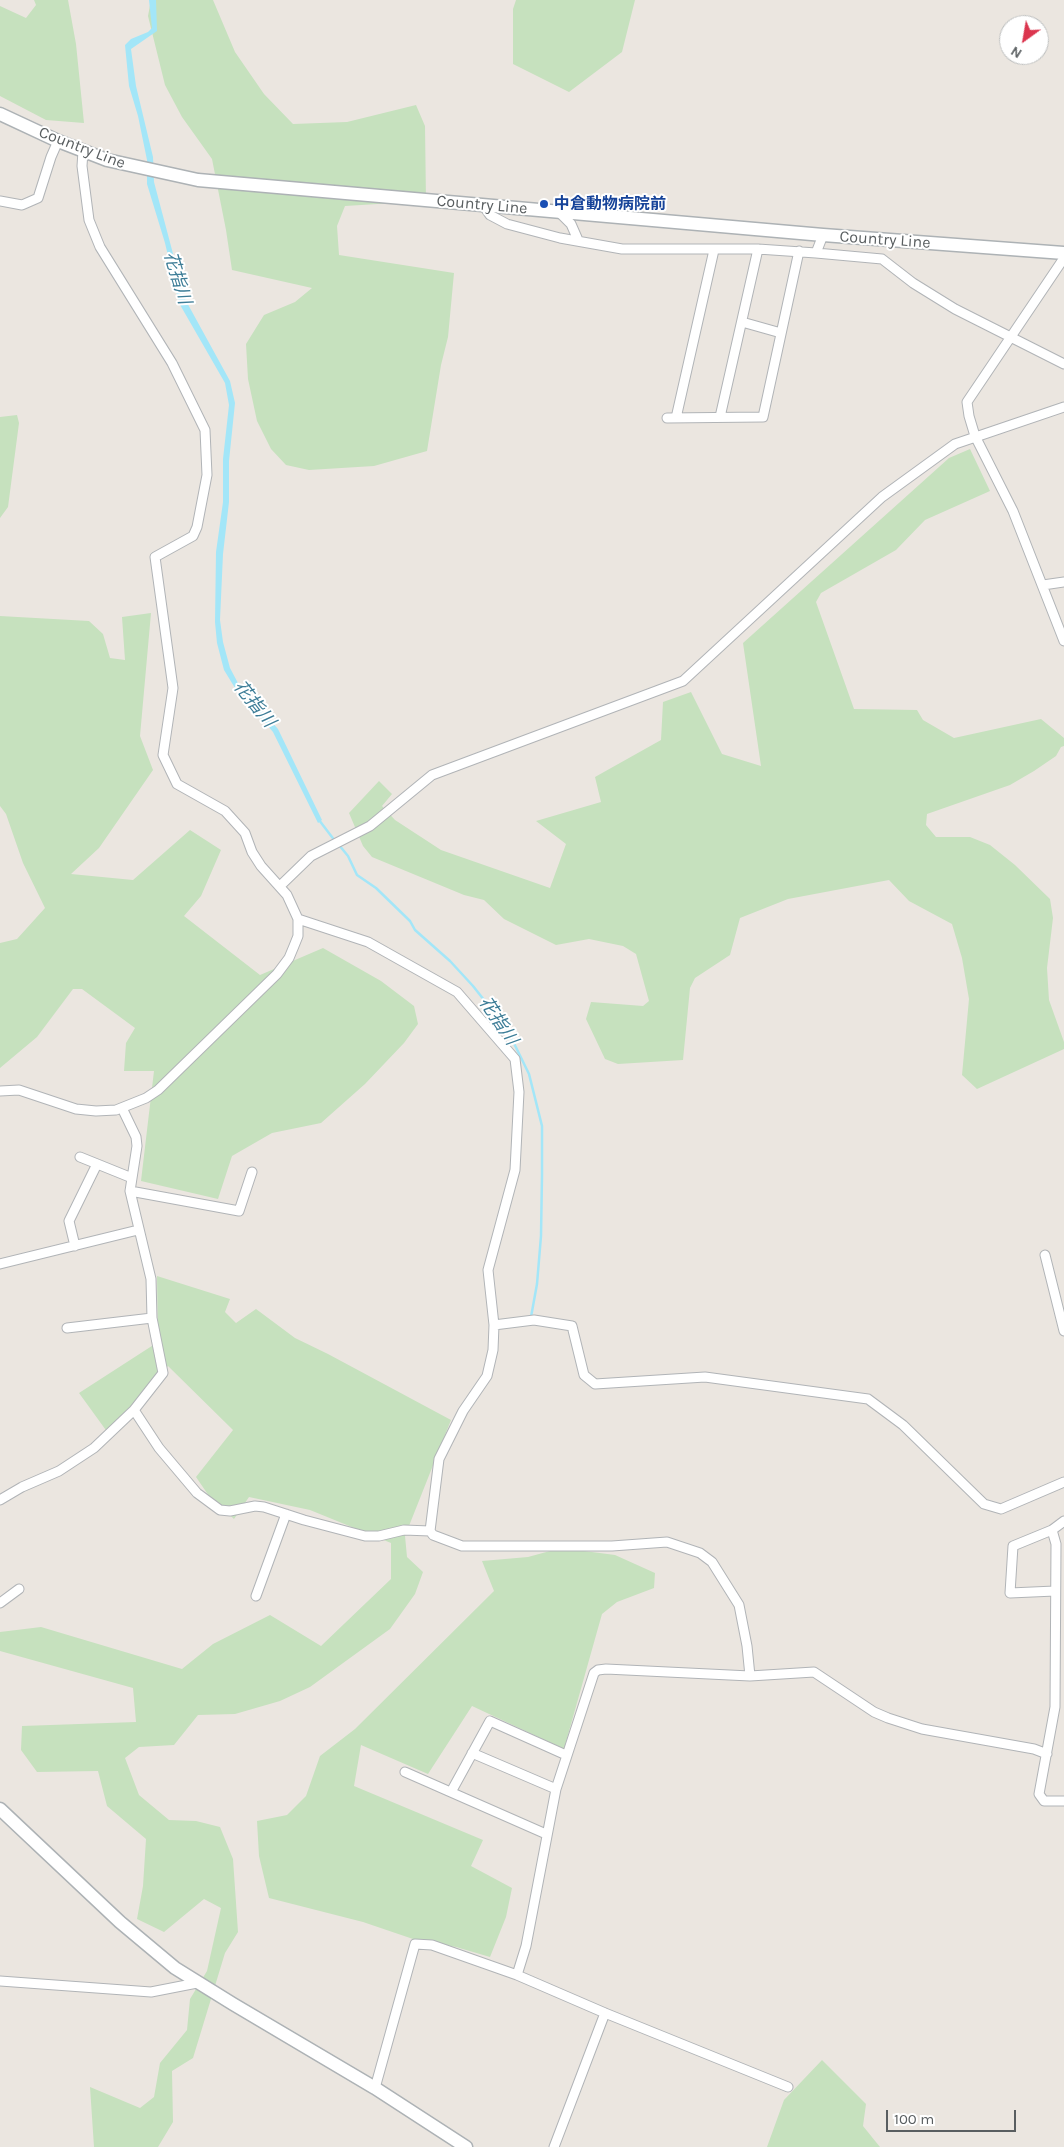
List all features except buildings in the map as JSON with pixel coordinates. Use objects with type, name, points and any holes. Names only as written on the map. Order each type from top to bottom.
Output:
[{"type":"street","name":"Country Line","points":[[0,114],[83,151],[134,167],[198,180],[823,235],[1064,253]]},
{"type":"street","points":[[0,201],[22,205],[38,198],[58,141]]},
{"type":"street","points":[[0,1091],[19,1090],[33,1093],[76,1109],[96,1111],[122,1108],[146,1098],[158,1090],[277,974],[289,958],[298,936],[298,919],[294,907],[280,886],[261,866],[252,852],[245,833],[225,811],[177,784],[163,755],[173,688],[155,557],[193,536],[197,527],[207,475],[205,430],[172,363],[100,247],[89,220],[82,166],[83,151]]},
{"type":"street","points":[[483,205],[490,215],[507,224],[560,238],[622,248],[758,249],[816,252],[882,259],[913,283],[955,309],[1064,364]]},
{"type":"street","points":[[559,212],[571,224],[578,240]]},
{"type":"street","points":[[816,252],[823,235]]},
{"type":"street","points":[[720,418],[758,249]]},
{"type":"street","points":[[714,250],[671,418],[763,417],[799,251]]},
{"type":"street","points":[[1064,258],[967,402],[976,436],[1013,511],[1064,641]]},
{"type":"street","points":[[742,322],[782,333]]},
{"type":"street","points":[[280,886],[311,856],[370,826],[432,775],[683,681],[882,497],[954,444],[1064,407]]},
{"type":"street","points":[[1043,585],[1064,582]]},
{"type":"street","points":[[298,919],[368,942],[457,992],[515,1060],[519,1092],[515,1170],[488,1270],[494,1324],[493,1350],[487,1376],[463,1412],[439,1459],[430,1531]]},
{"type":"street","points":[[0,1500],[22,1487],[59,1471],[82,1457],[134,1410],[163,1373],[152,1318],[151,1279],[130,1191],[137,1146],[136,1137],[122,1108]]},
{"type":"street","points":[[80,1157],[132,1178]]},
{"type":"street","points":[[75,1246],[69,1221],[97,1164]]},
{"type":"street","points":[[130,1191],[239,1210],[252,1172]]},
{"type":"street","points":[[0,1264],[138,1230]]},
{"type":"street","points":[[1045,1255],[1064,1331]]},
{"type":"street","points":[[67,1328],[152,1318]]},
{"type":"street","points":[[494,1324],[534,1320],[572,1326],[584,1375],[595,1384],[705,1377],[868,1399],[903,1425],[984,1504],[1001,1509],[1064,1482]]},
{"type":"street","points":[[134,1410],[159,1448],[182,1476],[197,1493],[220,1510],[230,1511],[255,1506],[365,1536],[379,1536],[404,1530],[430,1531],[433,1535],[462,1546],[612,1546],[667,1542],[700,1553],[712,1562],[739,1606],[747,1646],[750,1676]]},
{"type":"street","points":[[256,1596],[286,1514]]},
{"type":"street","points":[[1055,1591],[1010,1593],[1013,1546],[1052,1530],[1064,1521]]},
{"type":"street","points":[[1052,1530],[1056,1544],[1055,1707],[1039,1794],[1044,1801],[1064,1801]]},
{"type":"street","points":[[0,1603],[19,1589]]},
{"type":"street","points":[[517,1975],[526,1946],[556,1789],[594,1673],[598,1670],[750,1676],[814,1672],[874,1712],[888,1718],[922,1729],[1034,1749],[1047,1754]]},
{"type":"street","points":[[451,1792],[490,1721],[566,1755]]},
{"type":"street","points":[[472,1753],[556,1789]]},
{"type":"street","points":[[405,1772],[546,1834]]},
{"type":"street","points":[[0,1809],[120,1922],[175,1968],[197,1983],[375,2088],[466,2147]]},
{"type":"street","points":[[375,2088],[415,1944],[432,1945],[517,1975],[605,2013],[788,2087]]},
{"type":"street","points":[[0,1981],[151,1992],[197,1983]]},
{"type":"street","points":[[554,2147],[605,2013]]},
{"type":"green space","points":[[34,0],[68,0],[76,44],[84,123],[46,120],[0,96],[0,6],[26,18],[36,5]]},
{"type":"green space","points":[[151,0],[213,0],[235,52],[264,94],[293,124],[347,122],[416,105],[425,126],[426,201],[345,206],[337,226],[339,255],[454,273],[448,337],[441,365],[427,451],[374,466],[309,470],[286,465],[271,449],[257,421],[248,379],[246,344],[264,315],[295,302],[312,288],[232,270],[212,159],[182,117],[165,85],[148,16]]},
{"type":"green space","points":[[516,0],[635,0],[622,52],[569,92],[513,64],[513,9]]},
{"type":"green space","points":[[17,415],[19,423],[8,507],[0,518],[0,417]]},
{"type":"green space","points":[[970,449],[990,491],[925,520],[896,550],[821,593],[816,602],[854,709],[917,710],[923,720],[954,738],[1041,719],[1064,738],[1064,746],[1061,747],[1056,756],[1034,771],[1010,785],[927,814],[926,825],[936,837],[970,837],[990,845],[1015,865],[1050,899],[1053,918],[1047,968],[1049,1000],[1064,1042],[1064,1049],[977,1089],[962,1075],[969,999],[962,958],[952,924],[909,901],[889,880],[788,899],[740,918],[730,955],[695,978],[690,988],[683,1060],[618,1064],[605,1059],[586,1019],[591,1002],[643,1006],[649,1001],[636,954],[623,946],[589,939],[556,945],[504,919],[484,900],[464,895],[372,857],[363,846],[349,813],[379,781],[392,794],[382,806],[395,820],[441,850],[550,888],[566,844],[536,821],[601,802],[595,777],[661,740],[663,702],[691,692],[722,754],[761,766],[743,643],[949,458]]},
{"type":"green space","points":[[151,613],[140,736],[153,770],[99,848],[71,874],[133,880],[190,830],[221,850],[201,896],[184,916],[260,975],[323,948],[381,981],[414,1006],[418,1024],[404,1043],[365,1084],[321,1123],[272,1133],[232,1156],[218,1199],[141,1181],[154,1071],[124,1071],[126,1043],[135,1028],[82,989],[73,989],[37,1037],[0,1068],[0,943],[17,939],[45,908],[23,863],[6,814],[0,806],[0,616],[89,621],[103,634],[110,658],[125,660],[122,617]]},
{"type":"green space","points":[[157,1276],[230,1299],[225,1312],[236,1323],[256,1309],[295,1338],[451,1420],[405,1536],[407,1557],[423,1572],[415,1594],[390,1629],[310,1687],[280,1701],[235,1714],[198,1715],[174,1745],[139,1747],[125,1758],[139,1795],[169,1820],[196,1821],[220,1827],[233,1859],[238,1932],[225,1953],[193,2058],[172,2071],[173,2122],[158,2147],[94,2147],[90,2087],[140,2108],[154,2097],[160,2063],[187,2030],[190,1999],[207,1971],[221,1908],[204,1899],[164,1932],[137,1919],[143,1886],[146,1839],[107,1806],[98,1771],[37,1772],[21,1750],[22,1726],[136,1722],[133,1688],[0,1651],[0,1632],[41,1627],[182,1669],[213,1644],[270,1615],[321,1646],[391,1579],[391,1543],[310,1510],[249,1497],[234,1519],[209,1496],[196,1477],[233,1430],[168,1366],[108,1433],[79,1393],[158,1342]]},
{"type":"green space","points":[[561,1548],[615,1555],[655,1573],[654,1588],[617,1602],[602,1614],[564,1749],[472,1706],[428,1774],[361,1745],[354,1786],[483,1840],[471,1866],[512,1888],[506,1917],[490,1957],[456,1947],[413,1939],[363,1922],[269,1898],[259,1856],[257,1821],[287,1815],[306,1796],[320,1756],[355,1729],[494,1591],[482,1561],[528,1557]]},
{"type":"green space","points":[[822,2060],[866,2104],[863,2126],[880,2147],[767,2147],[784,2100]]},
{"type":"water","name":"花指川","points":[[149,0],[156,0],[157,31],[131,49],[136,86],[153,157],[154,182],[185,299],[230,381],[235,403],[229,461],[229,502],[223,554],[220,620],[223,642],[230,668],[239,685],[278,729],[322,820],[318,823],[273,732],[235,688],[224,670],[217,643],[215,622],[216,552],[223,502],[223,459],[229,405],[225,383],[179,303],[165,243],[147,184],[147,160],[138,116],[129,86],[125,45],[131,39],[148,32],[152,28]]},
{"type":"waterway","name":"花指川","points":[[319,820],[335,841]]},
{"type":"waterway","name":"花指川","points":[[339,845],[348,856],[357,875],[376,888],[410,921],[415,930],[450,961],[473,986],[507,1029],[529,1074],[542,1126],[541,1236],[537,1284],[531,1317]]},
{"type":"place","name":"中倉動物病院前","points":[[544,204]]}]
